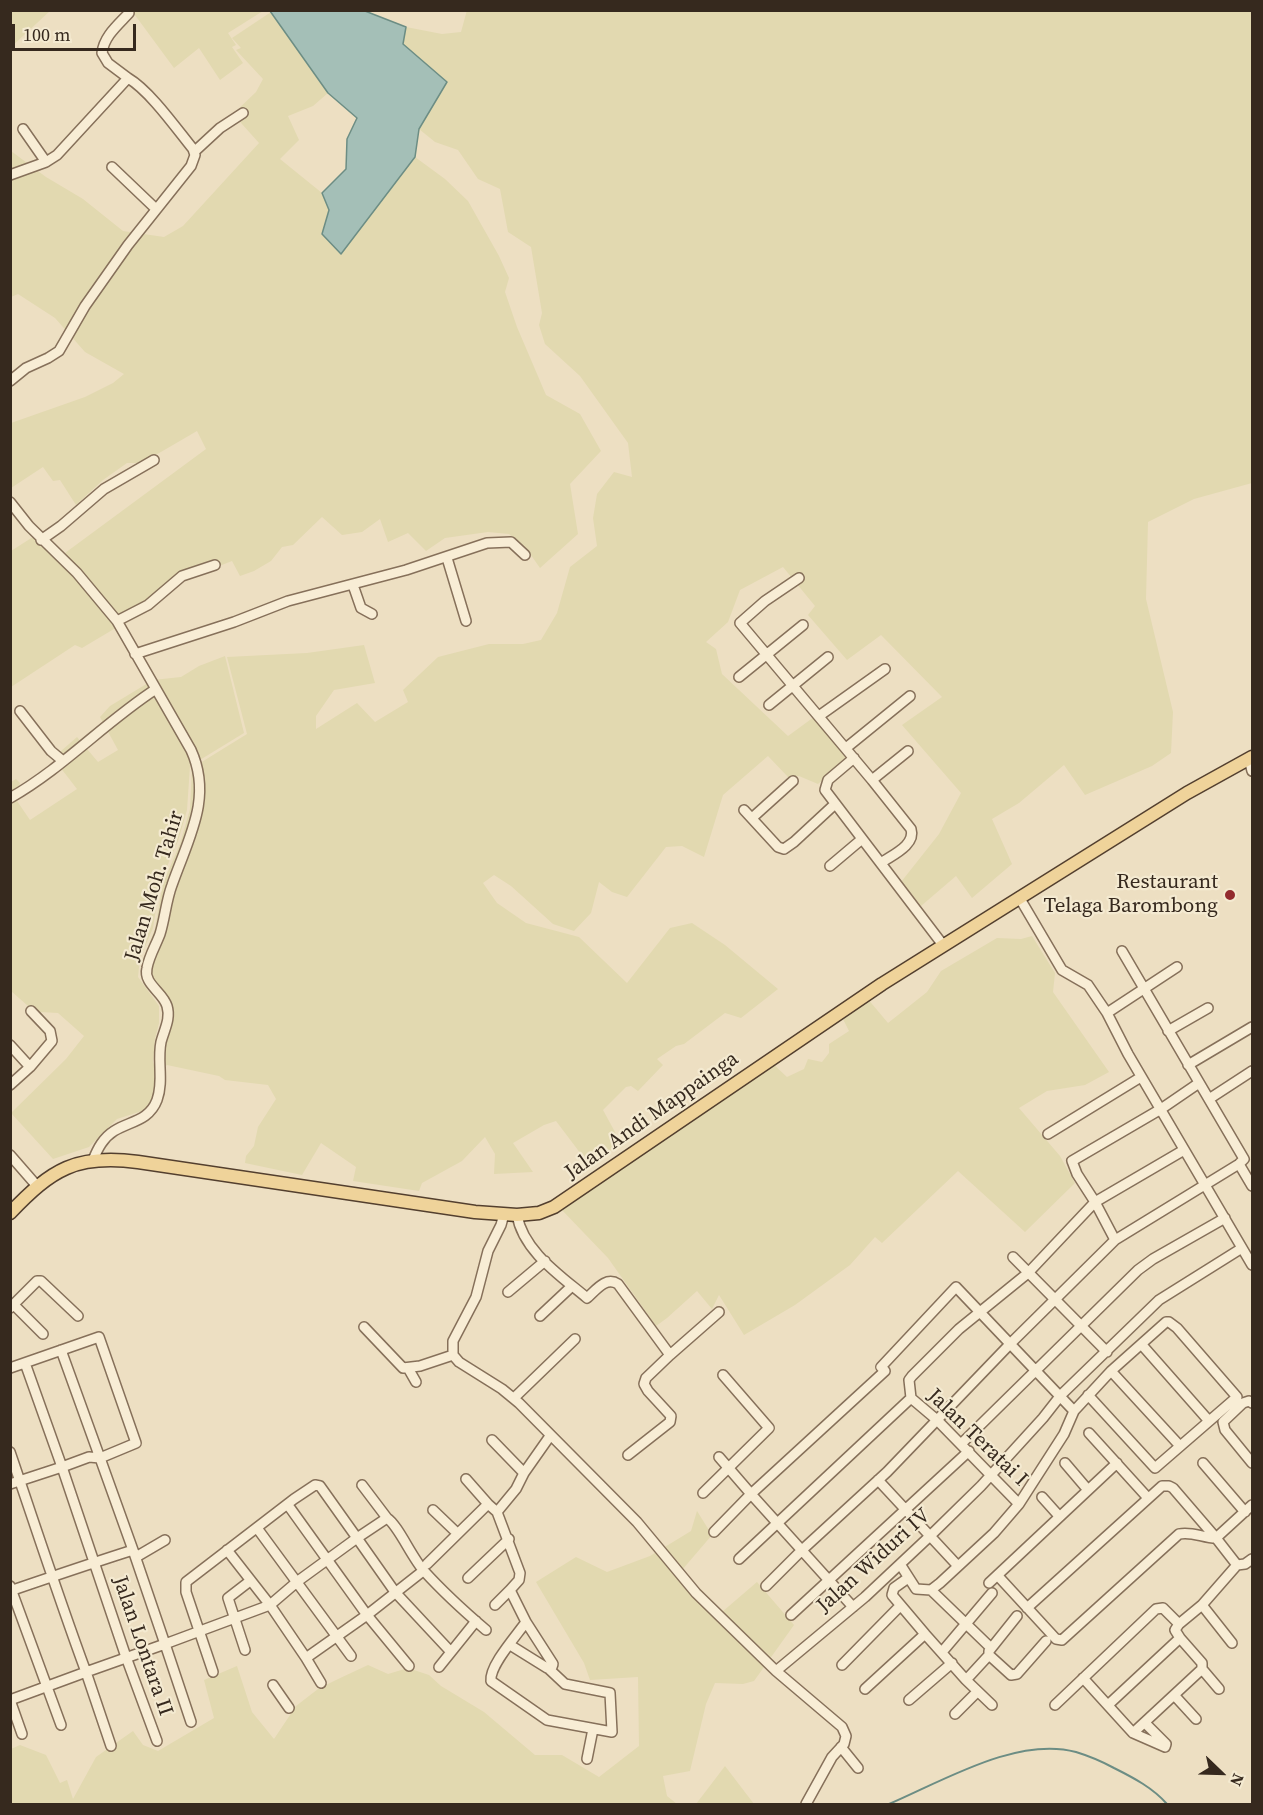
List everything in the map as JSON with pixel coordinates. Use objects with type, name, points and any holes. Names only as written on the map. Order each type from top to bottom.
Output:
[{"type":"main road","name":"Jalan Andi Mappainga","points":[[10,1213],[37,1186],[68,1167],[93,1160],[138,1162],[475,1212],[511,1215],[546,1210],[566,1199],[787,1047],[943,945],[1187,793],[1251,763]]},
{"type":"street","points":[[10,381],[26,368],[59,351],[100,284],[195,159],[194,152],[151,98],[108,63],[102,53],[109,35],[129,14]]},
{"type":"street","points":[[10,175],[46,162],[57,155],[128,78]]},
{"type":"street","points":[[194,152],[220,128],[243,113]]},
{"type":"street","points":[[23,129],[46,162]]},
{"type":"street","points":[[112,167],[156,209]]},
{"type":"street","points":[[41,540],[104,489],[154,460]]},
{"type":"street","name":"Jalan Moh. Tahir","points":[[10,502],[41,540],[77,573],[117,621],[198,765],[200,778],[200,797],[190,840],[172,884],[146,972],[149,981],[163,998],[168,1010],[168,1020],[159,1051],[159,1091],[150,1112],[102,1141],[93,1160]]},
{"type":"street","points":[[135,654],[234,622],[288,601],[447,558],[487,543],[511,542],[525,555]]},
{"type":"street","points":[[447,558],[466,621]]},
{"type":"street","points":[[117,621],[148,605],[183,576],[215,564]]},
{"type":"street","points":[[799,578],[765,601],[740,623],[846,748],[912,834],[911,841],[881,863]]},
{"type":"street","points":[[353,585],[361,608],[372,614]]},
{"type":"street","points":[[739,677],[803,625]]},
{"type":"street","points":[[769,705],[828,657]]},
{"type":"street","points":[[819,717],[885,669]]},
{"type":"street","points":[[10,798],[63,762],[109,722],[156,689]]},
{"type":"street","points":[[846,748],[910,696]]},
{"type":"street","points":[[20,711],[51,751],[63,762]]},
{"type":"street","points":[[872,780],[908,751]]},
{"type":"street","points":[[854,758],[832,776],[825,790],[943,945]]},
{"type":"street","points":[[752,818],[794,781]]},
{"type":"street","points":[[744,810],[778,847],[784,849],[836,804]]},
{"type":"street","points":[[830,866],[862,839]]},
{"type":"street","points":[[1019,897],[1062,970],[1088,985],[1107,1013],[1141,1077],[1252,1265]]},
{"type":"street","points":[[766,1586],[887,1472],[1114,1240],[1244,1160],[1122,951]]},
{"type":"street","points":[[1107,1013],[1178,967]]},
{"type":"street","points":[[1168,1031],[1208,1008]]},
{"type":"street","points":[[10,1085],[30,1067],[52,1041],[50,1031],[31,1011]]},
{"type":"street","points":[[1188,1065],[1252,1027]]},
{"type":"street","points":[[10,1045],[30,1067]]},
{"type":"street","points":[[1209,1099],[1252,1071]]},
{"type":"street","points":[[1047,1134],[1141,1077]]},
{"type":"street","points":[[1114,1240],[1095,1202],[1071,1163],[1161,1109],[1199,1083]]},
{"type":"street","points":[[739,1559],[911,1398],[909,1380],[912,1376],[947,1341],[1028,1273],[1095,1202],[1184,1150]]},
{"type":"street","points":[[10,1155],[37,1186]]},
{"type":"street","points":[[1239,1164],[1252,1186]]},
{"type":"street","points":[[670,1354],[616,1282],[608,1281],[587,1298],[545,1261],[511,1215],[501,1225],[488,1251],[476,1297],[453,1341],[453,1355],[459,1362],[499,1386],[514,1398],[637,1522],[689,1585],[776,1671],[842,1727],[846,1736],[841,1747],[832,1757],[806,1804]]},
{"type":"street","points":[[961,1444],[1138,1270],[1225,1218]]},
{"type":"street","name":"Jalan Widuri IV","points":[[776,1671],[854,1607],[930,1536],[992,1474],[1061,1395],[1166,1295],[1242,1248]]},
{"type":"street","points":[[1013,1257],[1107,1352]]},
{"type":"street","points":[[508,1292],[545,1261]]},
{"type":"street","points":[[43,1334],[12,1306],[37,1281],[41,1281],[78,1316]]},
{"type":"street","points":[[540,1316],[572,1286]]},
{"type":"street","points":[[714,1532],[885,1371],[881,1367],[956,1287],[1074,1411]]},
{"type":"street","points":[[628,1455],[670,1422],[671,1416],[644,1384],[646,1378],[719,1312]]},
{"type":"street","points":[[900,1564],[916,1589],[931,1590],[994,1533],[1019,1504],[1064,1434],[1074,1411],[1088,1395],[1111,1371],[1166,1322],[1177,1328],[1237,1397],[1155,1468],[1088,1395]]},
{"type":"street","points":[[364,1327],[400,1367],[408,1368],[453,1355]]},
{"type":"street","points":[[10,1368],[99,1337],[136,1443],[100,1458],[89,1457],[10,1484]]},
{"type":"street","points":[[514,1398],[575,1339]]},
{"type":"street","points":[[1142,1345],[1209,1421]]},
{"type":"street","points":[[61,1350],[135,1553],[191,1722]]},
{"type":"street","name":"Jalan Lontara II","points":[[25,1363],[157,1741]]},
{"type":"street","points":[[408,1368],[416,1382]]},
{"type":"street","points":[[1111,1371],[1180,1446]]},
{"type":"street","points":[[703,1493],[769,1428],[723,1375]]},
{"type":"street","name":"Jalan Teratai I","points":[[911,1398],[969,1451],[1019,1504]]},
{"type":"street","points":[[1252,1403],[1249,1401],[1244,1403],[1223,1422],[1225,1430],[1252,1463]]},
{"type":"street","points":[[1089,1433],[1148,1498]]},
{"type":"street","points":[[497,1512],[516,1489],[524,1473],[550,1436]]},
{"type":"street","points":[[492,1440],[524,1473]]},
{"type":"street","points":[[791,1615],[969,1451]]},
{"type":"street","points":[[10,1452],[111,1746]]},
{"type":"street","points":[[719,1456],[854,1607]]},
{"type":"street","points":[[1065,1463],[1088,1490]]},
{"type":"street","points":[[942,1652],[965,1624],[998,1576],[1117,1463]]},
{"type":"street","points":[[998,1576],[1056,1639],[1067,1638],[1179,1534],[1188,1532],[1206,1538],[1216,1538],[1249,1508],[1203,1463]]},
{"type":"street","points":[[466,1479],[497,1512],[520,1573],[518,1582],[495,1605]]},
{"type":"street","points":[[878,1480],[957,1565]]},
{"type":"street","points":[[213,1672],[186,1592],[186,1582],[314,1485],[318,1485],[395,1592],[450,1651]]},
{"type":"street","points":[[362,1485],[425,1568],[486,1630]]},
{"type":"street","points":[[1027,1608],[1162,1486],[1169,1486],[1237,1565]]},
{"type":"street","points":[[1042,1497],[1059,1516]]},
{"type":"street","points":[[288,1504],[367,1615],[410,1666]]},
{"type":"street","points":[[306,1658],[367,1615],[425,1568],[488,1504]]},
{"type":"street","points":[[433,1510],[457,1533]]},
{"type":"street","points":[[22,1734],[11,1700],[270,1605],[298,1581],[387,1518]]},
{"type":"street","points":[[257,1528],[351,1656]]},
{"type":"street","points":[[468,1578],[508,1539]]},
{"type":"street","points":[[62,1725],[11,1589],[94,1562],[135,1553],[165,1540]]},
{"type":"street","points":[[227,1550],[270,1605],[321,1683]]},
{"type":"street","points":[[1219,1689],[1202,1669],[1202,1663],[1175,1630],[1202,1605],[1237,1565],[1245,1564],[1252,1559]]},
{"type":"street","points":[[908,1578],[892,1592],[900,1606],[977,1692],[992,1705]]},
{"type":"street","points":[[245,1650],[228,1601],[229,1597],[250,1581]]},
{"type":"street","points":[[510,1590],[526,1622],[553,1664],[549,1669]]},
{"type":"street","points":[[931,1590],[1009,1674],[1014,1675],[1046,1641]]},
{"type":"street","points":[[1202,1605],[1232,1643]]},
{"type":"street","points":[[842,1665],[900,1606]]},
{"type":"street","points":[[1055,1706],[1156,1609],[1163,1608],[1179,1624]]},
{"type":"street","points":[[966,1680],[1017,1616]]},
{"type":"street","points":[[439,1667],[476,1621]]},
{"type":"street","points":[[510,1645],[549,1669],[565,1684],[610,1693],[612,1732],[547,1720],[493,1684],[490,1674],[510,1645],[526,1622]]},
{"type":"street","points":[[865,1689],[925,1635]]},
{"type":"street","points":[[1108,1705],[1180,1638]]},
{"type":"street","points":[[909,1700],[952,1664]]},
{"type":"street","points":[[1133,1733],[1202,1669]]},
{"type":"street","points":[[1083,1678],[1133,1733],[1165,1747],[1166,1744],[1145,1723]]},
{"type":"street","points":[[273,1685],[289,1708]]},
{"type":"street","points":[[955,1714],[977,1692]]},
{"type":"street","points":[[1174,1695],[1197,1719]]},
{"type":"street","points":[[587,1759],[593,1729]]},
{"type":"street","points":[[841,1747],[858,1768]]},
{"type":"shaded area","points":[[11,10],[50,10],[50,11],[11,47]]},
{"type":"shaded area","points":[[467,10],[1252,11],[1252,483],[1194,499],[1148,522],[1146,599],[1173,712],[1171,753],[1152,766],[1085,795],[1064,765],[1019,803],[992,819],[1012,864],[972,898],[956,876],[921,906],[901,882],[939,834],[961,793],[902,725],[942,697],[881,635],[847,660],[808,615],[815,606],[783,567],[740,590],[728,622],[706,642],[716,649],[722,674],[788,736],[814,717],[849,757],[818,784],[799,776],[788,777],[768,756],[723,795],[704,857],[682,846],[666,847],[627,897],[612,892],[599,882],[591,913],[574,931],[553,924],[511,886],[494,875],[483,883],[497,903],[526,923],[579,937],[627,983],[670,928],[692,923],[725,945],[778,989],[741,1018],[725,1013],[684,1044],[676,1046],[657,1059],[663,1065],[638,1091],[631,1086],[626,1087],[603,1110],[621,1143],[590,1166],[556,1121],[544,1125],[513,1143],[533,1172],[494,1174],[495,1154],[485,1137],[462,1161],[422,1183],[419,1191],[353,1181],[356,1167],[321,1143],[302,1175],[245,1163],[246,1156],[254,1146],[258,1127],[276,1099],[268,1085],[225,1080],[219,1076],[167,1065],[156,1073],[156,1093],[145,1110],[117,1119],[89,1147],[53,1159],[11,1113],[66,1059],[84,1036],[58,1013],[40,1012],[28,1006],[11,991],[11,782],[16,779],[20,783],[15,798],[30,820],[77,789],[53,758],[77,737],[98,762],[118,750],[100,717],[110,706],[153,680],[181,677],[199,666],[225,656],[244,733],[190,766],[187,810],[178,841],[160,883],[153,928],[140,958],[138,977],[159,1006],[159,1023],[153,1062],[156,1070],[156,1048],[162,1021],[162,1003],[141,977],[143,960],[155,929],[163,883],[180,844],[190,809],[192,768],[247,734],[227,657],[307,653],[364,645],[375,683],[334,690],[316,716],[316,729],[357,703],[375,722],[408,702],[403,690],[438,657],[489,644],[523,644],[541,640],[557,613],[570,567],[597,546],[593,518],[597,494],[614,472],[632,477],[628,443],[580,376],[545,344],[539,325],[542,313],[531,247],[508,232],[500,189],[478,179],[458,150],[435,142],[419,129],[447,82],[403,44],[406,27],[442,34],[461,32]]},
{"type":"shaded area","points":[[132,11],[263,11],[228,33],[236,45],[232,47],[243,63],[220,80],[199,48],[174,68]]},
{"type":"shaded area","points":[[271,12],[328,93],[313,106],[288,116],[299,140],[280,159],[322,193],[341,253],[415,157],[445,179],[468,201],[499,256],[509,278],[505,292],[546,395],[580,414],[601,451],[570,484],[578,534],[540,568],[526,548],[509,534],[488,532],[445,538],[426,551],[408,533],[388,542],[380,519],[362,532],[342,535],[322,517],[293,545],[282,547],[271,561],[254,571],[240,576],[232,561],[186,579],[156,602],[124,622],[65,553],[206,449],[197,431],[142,463],[127,463],[103,480],[76,505],[60,480],[53,481],[43,467],[11,488],[11,423],[85,397],[113,383],[124,374],[85,352],[55,318],[18,294],[11,297],[11,151],[46,177],[83,199],[123,231],[164,237],[183,226],[259,143],[233,114],[256,92],[263,79],[236,50],[241,48],[232,38]]},
{"type":"shaded area","points":[[36,535],[102,602],[119,626],[82,648],[75,645],[11,687],[11,551]]},
{"type":"shaded area","points":[[1032,936],[1055,973],[1053,992],[1109,1072],[1085,1085],[1047,1091],[1019,1108],[1060,1156],[1075,1183],[1025,1232],[958,1171],[882,1243],[875,1237],[850,1265],[795,1305],[744,1335],[719,1295],[712,1309],[697,1291],[656,1326],[608,1258],[560,1208],[772,1063],[787,1077],[804,1069],[808,1059],[822,1062],[829,1053],[829,1044],[849,1031],[842,1017],[867,998],[888,1023],[927,992],[941,971],[997,938],[1021,939]]},
{"type":"shaded area","points":[[697,1511],[712,1535],[682,1570],[722,1612],[757,1582],[794,1625],[754,1681],[743,1684],[715,1683],[706,1704],[690,1771],[663,1776],[667,1796],[677,1804],[11,1804],[11,1749],[20,1745],[46,1755],[60,1783],[67,1780],[73,1799],[96,1757],[133,1731],[143,1745],[158,1751],[214,1718],[204,1680],[237,1666],[252,1712],[274,1739],[296,1706],[318,1689],[368,1665],[388,1674],[408,1668],[429,1675],[441,1686],[484,1712],[535,1755],[562,1755],[599,1777],[639,1746],[638,1677],[590,1680],[584,1663],[536,1582],[576,1557],[607,1572],[650,1556],[691,1531]]},
{"type":"shaded area","points":[[725,1766],[754,1804],[696,1804]]},
{"type":"water","points":[[270,11],[365,11],[406,27],[403,44],[447,82],[419,129],[415,157],[341,254],[322,234],[329,210],[322,193],[346,169],[347,139],[357,118],[328,93]]},
{"type":"waterway","points":[[889,1804],[981,1763],[1029,1750],[1053,1749],[1076,1752],[1091,1757],[1143,1784],[1167,1804]]},
{"type":"place","name":"Restaurant Telaga Barombong","points":[[1230,895]]}]
